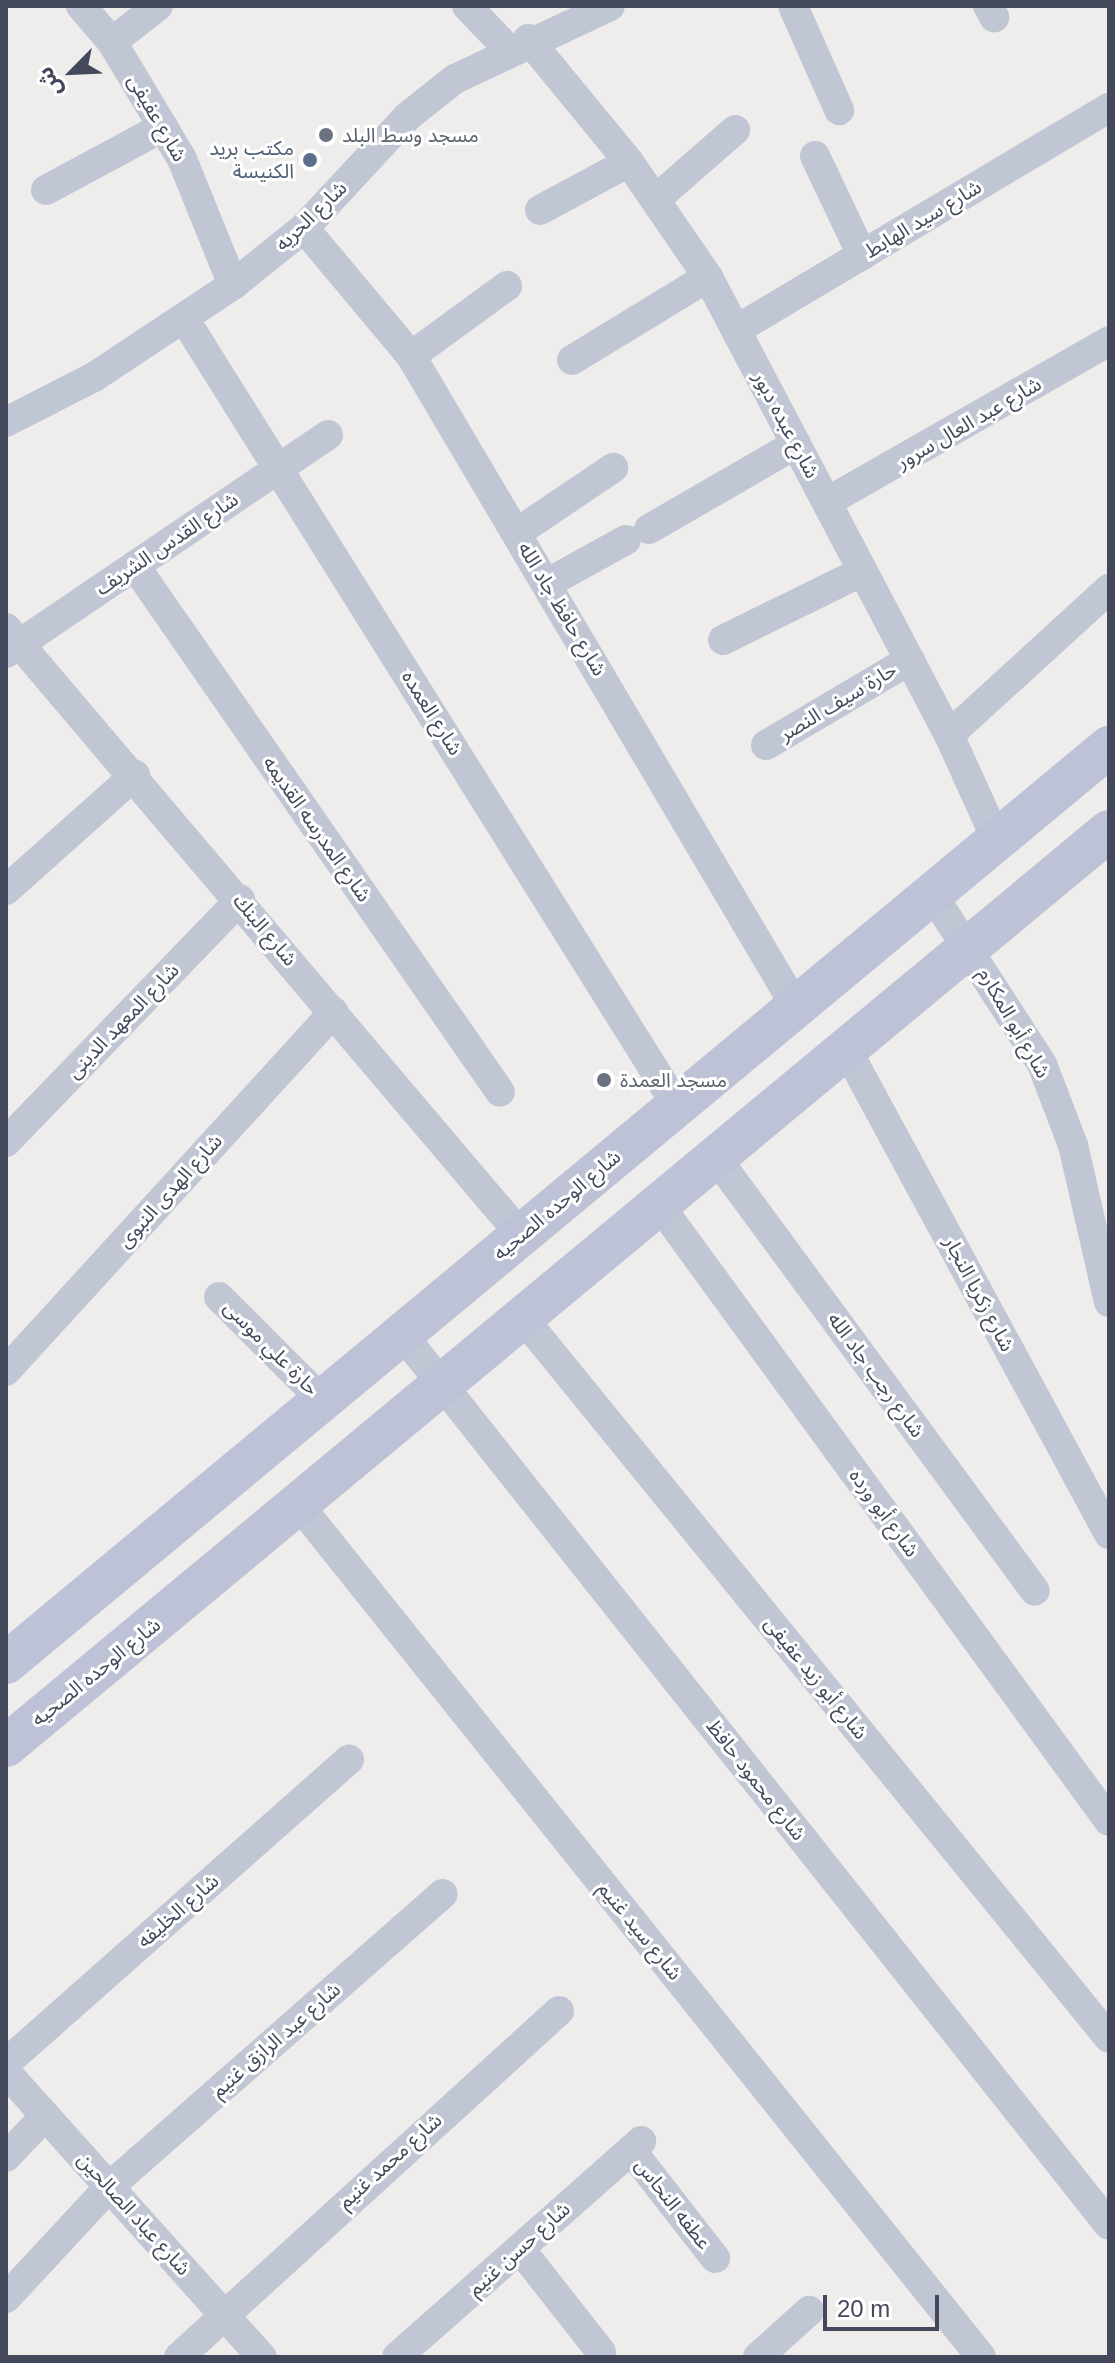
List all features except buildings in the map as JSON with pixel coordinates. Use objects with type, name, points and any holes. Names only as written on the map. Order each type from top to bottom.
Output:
[{"type":"main road","name":"شارع الوحده الصحيه","points":[[6,1663],[1109,747]]},
{"type":"main road","name":"شارع الوحده الصحيه","points":[[6,1746],[523,1318],[849,1054],[1109,831]]},
{"type":"main road","points":[[288,1429],[314,1493]]},
{"type":"street","name":"شارع عفيفى","points":[[81,6],[112,42],[163,127],[233,285]]},
{"type":"street","points":[[112,42],[158,6]]},
{"type":"street","name":"شارع عبده دبور","points":[[467,6],[518,44],[629,162],[708,277],[949,735],[997,841]]},
{"type":"street","name":"شارع الحريه","points":[[6,422],[185,320],[233,285],[304,228],[407,117],[518,44],[610,6]]},
{"type":"street","points":[[793,6],[839,110]]},
{"type":"street","name":"شارع سيد الهابط","points":[[736,330],[1109,108]]},
{"type":"street","points":[[46,190],[163,127]]},
{"type":"street","points":[[656,199],[735,130]]},
{"type":"street","points":[[815,156],[862,255]]},
{"type":"street","points":[[540,210],[629,162]]},
{"type":"street","name":"شارع حافظ جاد الله","points":[[304,228],[411,356],[518,532],[796,1007]]},
{"type":"street","points":[[572,360],[708,277]]},
{"type":"street","points":[[411,356],[507,286]]},
{"type":"street","name":"شارع العمده","points":[[185,320],[677,1106]]},
{"type":"street","name":"شارع عبد العال سرور","points":[[827,502],[1109,341]]},
{"type":"street","name":"شارع القدس الشريف","points":[[11,641],[135,566],[328,435]]},
{"type":"street","points":[[548,583],[796,444]]},
{"type":"street","points":[[518,532],[613,468]]},
{"type":"street","name":"شارع المدرسه القديمه","points":[[135,566],[500,1092]]},
{"type":"street","points":[[723,640],[863,571]]},
{"type":"street","points":[[949,735],[1109,589]]},
{"type":"street","name":"شارع البنك","points":[[11,641],[135,775],[521,1235]]},
{"type":"street","name":"حارة سيف النصر","points":[[766,745],[910,660]]},
{"type":"street","points":[[6,890],[135,775]]},
{"type":"street","name":"شارع أبو المكارم","points":[[932,894],[971,949],[1042,1064],[1100,1227],[1109,1302]]},
{"type":"street","name":"شارع المعهد الدينى","points":[[11,1125],[240,900]]},
{"type":"street","name":"شارع الهدى النبوى","points":[[6,1371],[334,1012]]},
{"type":"street","name":"شارع زكريا النجار","points":[[849,1054],[1109,1534]]},
{"type":"street","name":"شارع رجب جاد الله","points":[[717,1159],[1035,1591]]},
{"type":"street","name":"شارع أبو ورده","points":[[660,1206],[1109,1821]]},
{"type":"street","name":"حارة علي موسى","points":[[219,1297],[322,1400]]},
{"type":"street","name":"شارع أبو زيد عفيفى","points":[[523,1318],[1109,2038]]},
{"type":"street","name":"شارع محمود حافظ","points":[[402,1334],[1109,2225]]},
{"type":"street","name":"شارع سيد غنيم","points":[[314,1493],[981,2357]]},
{"type":"street","name":"شارع الخليفه","points":[[6,2063],[349,1760]]},
{"type":"street","name":"شارع عبد الرازق غنيم","points":[[6,2298],[109,2187],[442,1894]]},
{"type":"street","name":"شارع محمد غنيم","points":[[179,2357],[222,2312],[559,2011]]},
{"type":"street","name":"شارع عباد الصالحين","points":[[6,2072],[262,2357]]},
{"type":"street","points":[[6,2157],[45,2116]]},
{"type":"street","name":"شارع حسن غنيم","points":[[397,2357],[636,2145]]},
{"type":"street","name":"عطفه النحاس","points":[[636,2145],[715,2258]]},
{"type":"street","points":[[520,2249],[601,2352]]},
{"type":"street","points":[[758,2357],[809,2311]]},
{"type":"place","name":"مسجد وسط البلد","points":[[326,135]]},
{"type":"place","name":"مكتب بريد الكنيسة","points":[[310,160]]},
{"type":"place","name":"مسجد العمدة","points":[[604,1080]]}]
